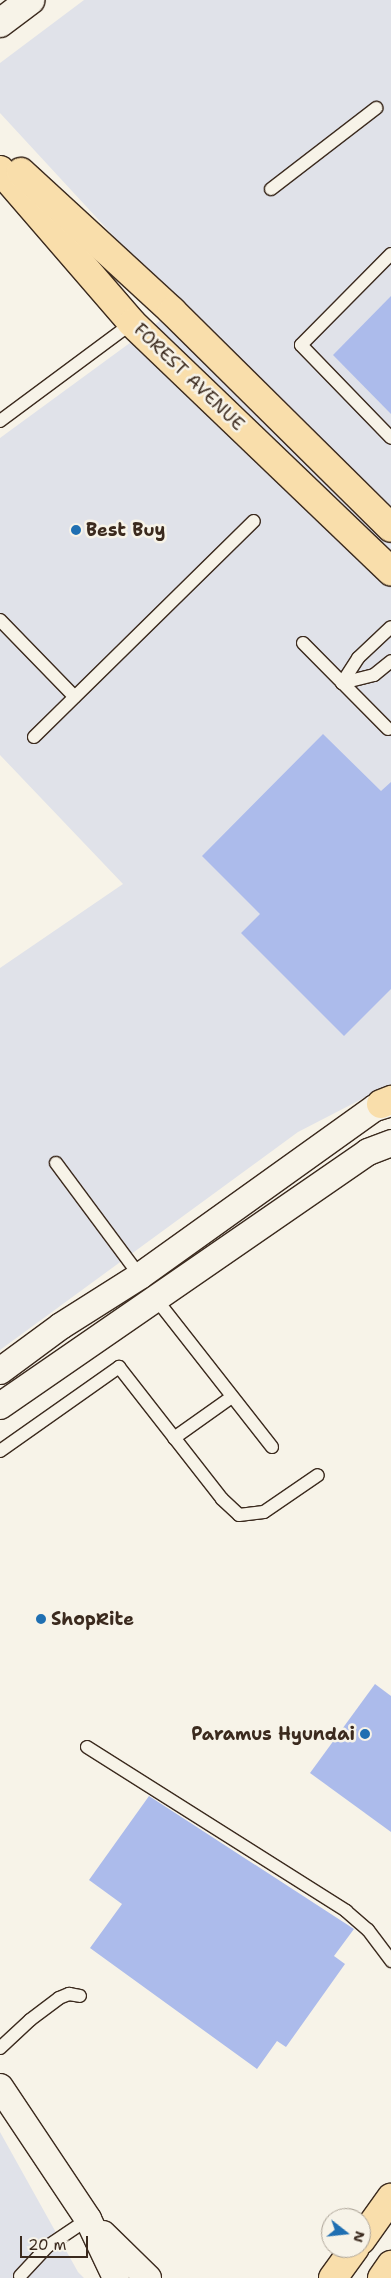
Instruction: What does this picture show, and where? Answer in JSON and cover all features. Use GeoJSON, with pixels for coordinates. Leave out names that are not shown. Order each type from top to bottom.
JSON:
{"type":"FeatureCollection","features":[{"type":"Feature","properties":{"kind":"main road","name":"FOREST AVENUE"},"geometry":{"type":"LineString","coordinates":[[0,152],[172,311],[391,528]]}},
{"type":"Feature","properties":{"kind":"main road","name":"FOREST AVENUE"},"geometry":{"type":"LineString","coordinates":[[0,170],[132,323],[390,567]]}},
{"type":"Feature","properties":{"kind":"main road"},"geometry":{"type":"LineString","coordinates":[[371,2226],[391,2198]]}},
{"type":"Feature","properties":{"kind":"main road"},"geometry":{"type":"LineString","coordinates":[[334,2278],[348,2258]]}},
{"type":"Feature","properties":{"kind":"main road"},"geometry":{"type":"LineString","coordinates":[[382,2278],[391,2265]]}},
{"type":"Feature","properties":{"kind":"street"},"geometry":{"type":"LineString","coordinates":[[0,23],[30,0]]}},
{"type":"Feature","properties":{"kind":"street"},"geometry":{"type":"LineString","coordinates":[[0,1371],[61,1326],[140,1276],[388,1102]]}},
{"type":"Feature","properties":{"kind":"street"},"geometry":{"type":"LineString","coordinates":[[0,1406],[368,1152],[391,1143]]}},
{"type":"Feature","properties":{"kind":"street"},"geometry":{"type":"LineString","coordinates":[[0,2087],[88,2219],[116,2278]]}},
{"type":"Feature","properties":{"kind":"street"},"geometry":{"type":"LineString","coordinates":[[88,2219],[148,2278]]}},
{"type":"Feature","properties":{"kind":"lane"},"geometry":{"type":"LineString","coordinates":[[271,189],[376,108]]}},
{"type":"Feature","properties":{"kind":"lane"},"geometry":{"type":"LineString","coordinates":[[391,254],[301,345],[391,438]]}},
{"type":"Feature","properties":{"kind":"lane"},"geometry":{"type":"LineString","coordinates":[[0,421],[132,323]]}},
{"type":"Feature","properties":{"kind":"lane"},"geometry":{"type":"LineString","coordinates":[[34,737],[254,521]]}},
{"type":"Feature","properties":{"kind":"lane"},"geometry":{"type":"LineString","coordinates":[[0,620],[75,697]]}},
{"type":"Feature","properties":{"kind":"lane"},"geometry":{"type":"LineString","coordinates":[[342,683],[358,658],[391,627]]}},
{"type":"Feature","properties":{"kind":"lane"},"geometry":{"type":"LineString","coordinates":[[303,643],[388,729]]}},
{"type":"Feature","properties":{"kind":"lane"},"geometry":{"type":"LineString","coordinates":[[342,683],[374,675],[391,661]]}},
{"type":"Feature","properties":{"kind":"lane"},"geometry":{"type":"LineString","coordinates":[[56,1163],[140,1276]]}},
{"type":"Feature","properties":{"kind":"lane"},"geometry":{"type":"LineString","coordinates":[[156,1299],[272,1447]]}},
{"type":"Feature","properties":{"kind":"lane"},"geometry":{"type":"LineString","coordinates":[[0,1451],[119,1367],[222,1499],[239,1515],[264,1512],[318,1475]]}},
{"type":"Feature","properties":{"kind":"lane"},"geometry":{"type":"LineString","coordinates":[[174,1438],[232,1397]]}},
{"type":"Feature","properties":{"kind":"lane"},"geometry":{"type":"LineString","coordinates":[[87,1747],[346,1911],[368,1930],[391,1961]]}},
{"type":"Feature","properties":{"kind":"lane"},"geometry":{"type":"LineString","coordinates":[[0,2048],[30,2020],[59,1998],[69,1994],[80,1996]]}},
{"type":"Feature","properties":{"kind":"lane"},"geometry":{"type":"LineString","coordinates":[[20,2276],[48,2246],[88,2219]]}},
{"type":"Feature","properties":{"kind":"shaded area"},"geometry":{"type":"Polygon","coordinates":[[[84,0],[391,0],[391,1084],[298,1132],[0,1350],[0,968],[123,884],[0,755],[0,438],[179,307],[0,113],[0,63],[84,0]]]}},
{"type":"Feature","properties":{"kind":"shaded area"},"geometry":{"type":"Polygon","coordinates":[[[0,2132],[78,2272],[84,2278],[0,2278],[0,2132]]]}},
{"type":"Feature","properties":{"kind":"building"},"geometry":{"type":"Polygon","coordinates":[[[391,296],[391,414],[333,355],[391,296]]]}},
{"type":"Feature","properties":{"kind":"building"},"geometry":{"type":"Polygon","coordinates":[[[323,734],[381,791],[391,782],[391,989],[344,1036],[241,933],[260,914],[202,856],[323,734]]]}},
{"type":"Feature","properties":{"kind":"building","name":"Paramus Hyundai"},"geometry":{"type":"Polygon","coordinates":[[[375,1684],[391,1696],[391,1832],[310,1773],[375,1684]]]}},
{"type":"Feature","properties":{"kind":"building"},"geometry":{"type":"Polygon","coordinates":[[[149,1796],[354,1929],[334,1956],[345,1964],[286,2047],[277,2041],[257,2069],[90,1948],[122,1904],[89,1880],[149,1796]]]}},
{"type":"Feature","properties":{"kind":"place","name":"Best Buy"},"geometry":{"type":"Point","coordinates":[76,530]}},
{"type":"Feature","properties":{"kind":"place","name":"ShopRite"},"geometry":{"type":"Point","coordinates":[41,1619]}},
{"type":"Feature","properties":{"kind":"place","name":"Paramus Hyundai"},"geometry":{"type":"Point","coordinates":[365,1734]}}]}
